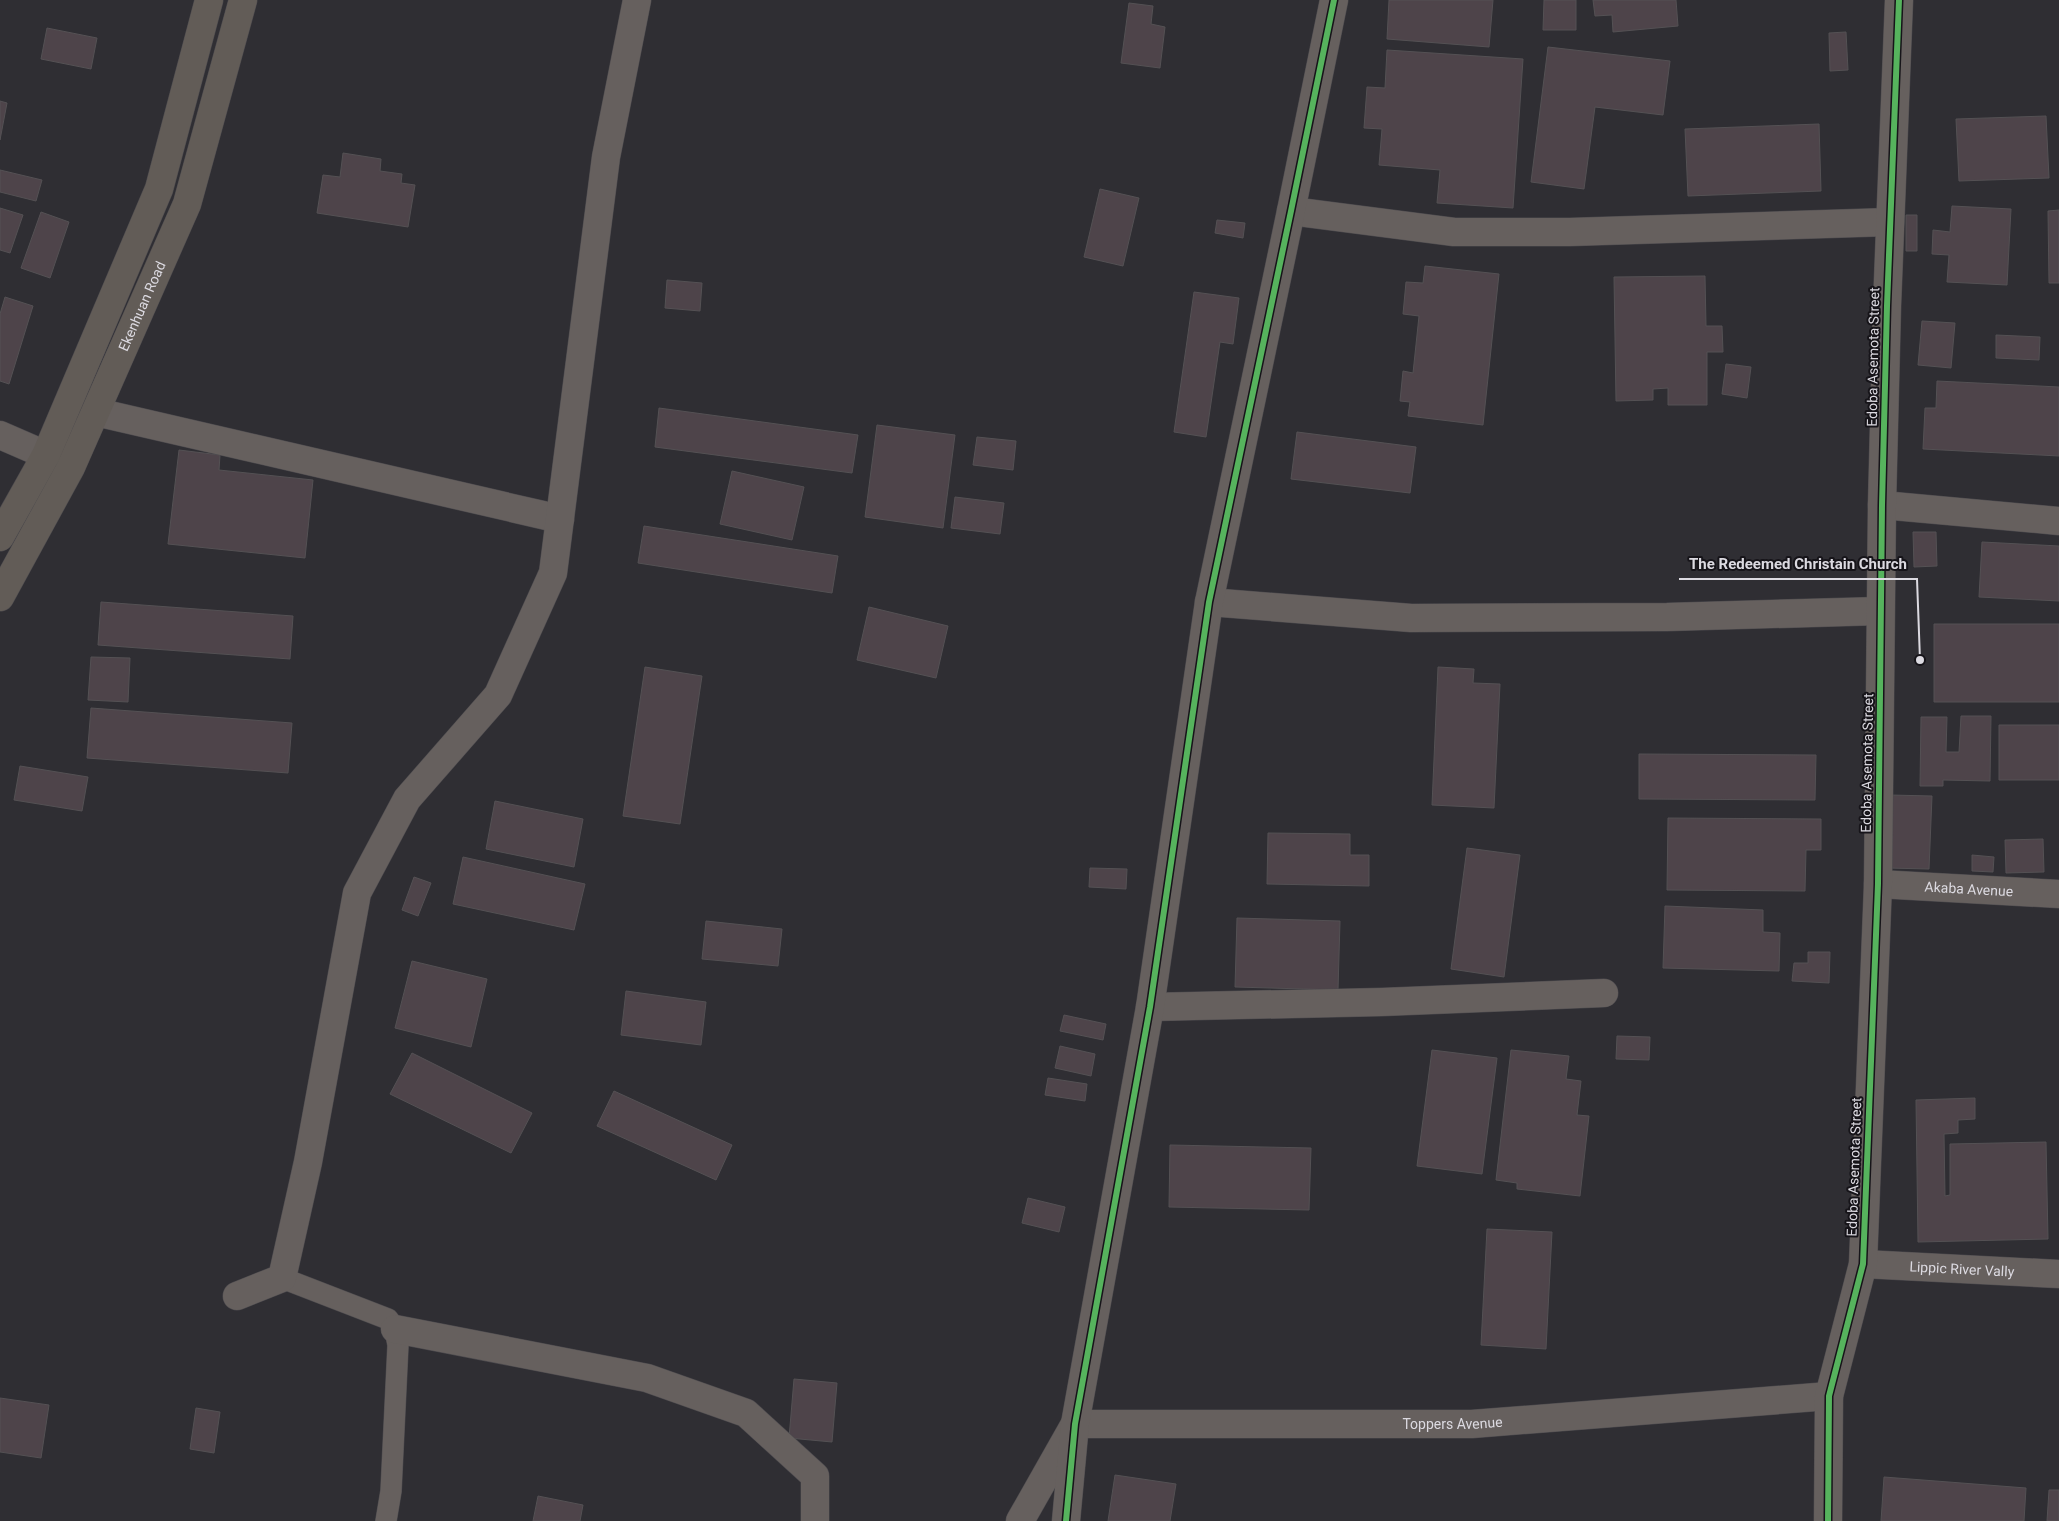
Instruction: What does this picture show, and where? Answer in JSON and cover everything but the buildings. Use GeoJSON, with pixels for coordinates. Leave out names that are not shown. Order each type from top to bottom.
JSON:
{"type":"FeatureCollection","features":[{"type":"Feature","properties":{"kind":"main road","name":"Ekenhuan Road"},"geometry":{"type":"LineString","coordinates":[[0,537],[46,455],[159,190],[209,0]]}},
{"type":"Feature","properties":{"kind":"main road","name":"Ekenhuan Road"},"geometry":{"type":"LineString","coordinates":[[0,597],[71,467],[187,204],[243,0]]}},
{"type":"Feature","properties":{"kind":"street"},"geometry":{"type":"LineString","coordinates":[[237,1296],[282,1278],[308,1162],[357,893],[407,799],[498,695],[553,573],[606,157],[637,0]]}},
{"type":"Feature","properties":{"kind":"street"},"geometry":{"type":"LineString","coordinates":[[1066,1521],[1075,1424],[1150,1007],[1209,602],[1334,0]]}},
{"type":"Feature","properties":{"kind":"street","name":"Edoba Asemota Street"},"geometry":{"type":"LineString","coordinates":[[1828,1521],[1829,1396],[1863,1264],[1878,884],[1882,505],[1890,222],[1899,0]]}},
{"type":"Feature","properties":{"kind":"street"},"geometry":{"type":"LineString","coordinates":[[1291,211],[1454,232],[1570,232],[1890,222]]}},
{"type":"Feature","properties":{"kind":"street"},"geometry":{"type":"LineString","coordinates":[[96,412],[560,519]]}},
{"type":"Feature","properties":{"kind":"street"},"geometry":{"type":"LineString","coordinates":[[0,435],[46,455]]}},
{"type":"Feature","properties":{"kind":"street"},"geometry":{"type":"LineString","coordinates":[[1882,505],[2059,521]]}},
{"type":"Feature","properties":{"kind":"street"},"geometry":{"type":"LineString","coordinates":[[1209,602],[1411,618],[1667,617],[1880,611]]}},
{"type":"Feature","properties":{"kind":"street","name":"Akaba Avenue"},"geometry":{"type":"LineString","coordinates":[[1878,884],[2059,894]]}},
{"type":"Feature","properties":{"kind":"street"},"geometry":{"type":"LineString","coordinates":[[1150,1007],[1382,1002],[1604,994]]}},
{"type":"Feature","properties":{"kind":"street","name":"Lippic River Vally"},"geometry":{"type":"LineString","coordinates":[[1863,1264],[2059,1274]]}},
{"type":"Feature","properties":{"kind":"street"},"geometry":{"type":"LineString","coordinates":[[395,1329],[647,1378],[746,1413],[815,1476],[815,1521]]}},
{"type":"Feature","properties":{"kind":"street","name":"Toppers Avenue"},"geometry":{"type":"LineString","coordinates":[[1075,1424],[1472,1424],[1829,1396]]}},
{"type":"Feature","properties":{"kind":"street"},"geometry":{"type":"LineString","coordinates":[[1020,1521],[1075,1424]]}},
{"type":"Feature","properties":{"kind":"lane"},"geometry":{"type":"LineString","coordinates":[[282,1278],[388,1319],[395,1329],[398,1346],[391,1491],[386,1521]]}},
{"type":"Feature","properties":{"kind":"cycle path"},"geometry":{"type":"LineString","coordinates":[[1066,1521],[1075,1424],[1150,1007],[1209,602],[1334,0]]}},
{"type":"Feature","properties":{"kind":"cycle path"},"geometry":{"type":"LineString","coordinates":[[1828,1521],[1829,1396],[1863,1264],[1878,884],[1882,505],[1887,306],[1899,0]]}},
{"type":"Feature","properties":{"kind":"place","name":"The Redeemed Christain Church"},"geometry":{"type":"Point","coordinates":[1920,660]}}]}
